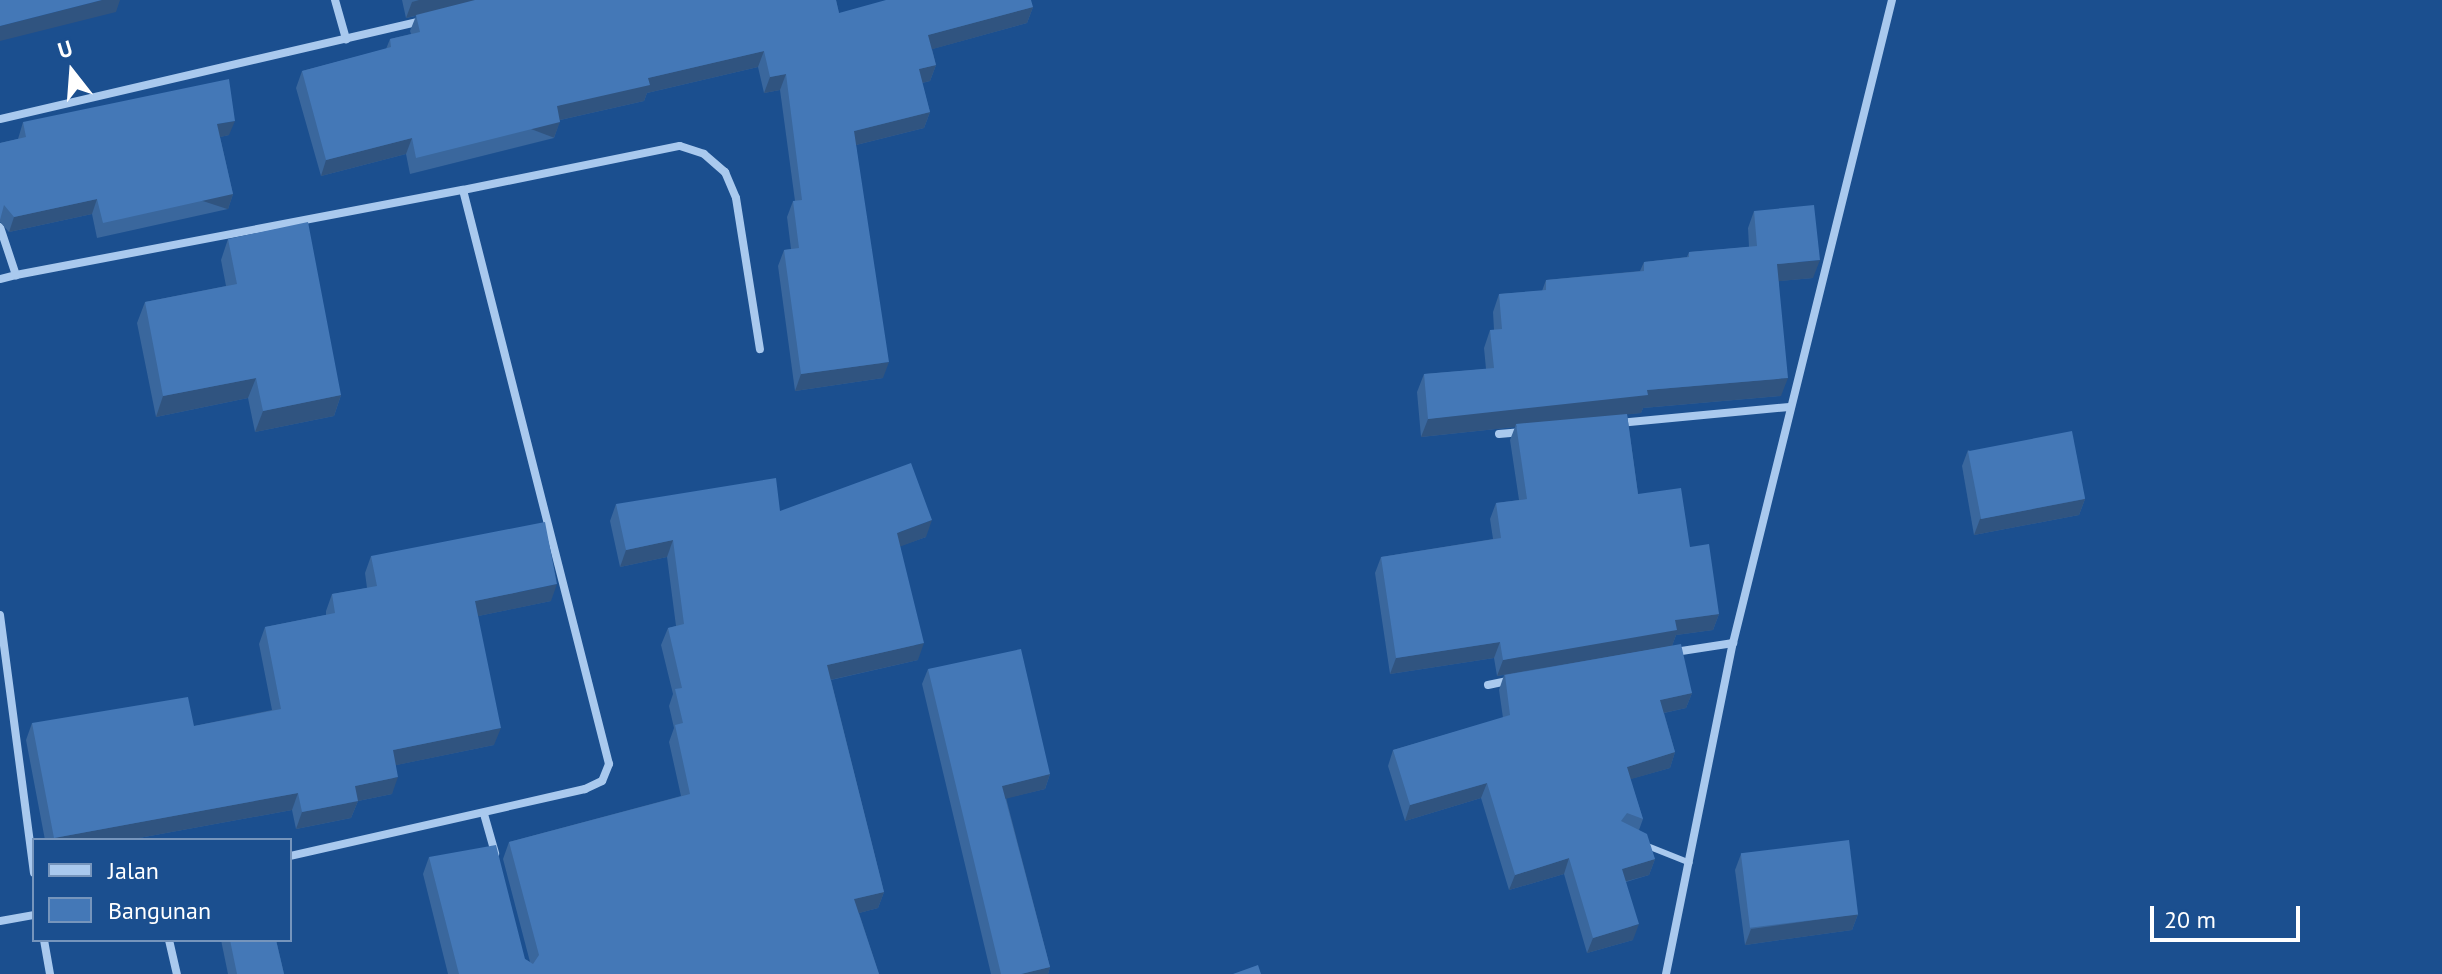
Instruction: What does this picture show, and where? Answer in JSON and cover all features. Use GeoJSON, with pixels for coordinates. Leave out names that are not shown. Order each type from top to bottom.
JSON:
{"type":"FeatureCollection","features":[{"type":"Feature","properties":{"kind":"street"},"geometry":{"type":"LineString","coordinates":[[335,0],[346,39]]}},
{"type":"Feature","properties":{"kind":"street"},"geometry":{"type":"LineString","coordinates":[[1666,974],[1733,643],[1892,0]]}},
{"type":"Feature","properties":{"kind":"street"},"geometry":{"type":"LineString","coordinates":[[0,119],[437,18]]}},
{"type":"Feature","properties":{"kind":"street"},"geometry":{"type":"LineString","coordinates":[[0,279],[680,146],[704,154],[725,172],[736,198],[760,349]]}},
{"type":"Feature","properties":{"kind":"street"},"geometry":{"type":"LineString","coordinates":[[292,856],[585,789],[602,781],[609,764],[463,190]]}},
{"type":"Feature","properties":{"kind":"street"},"geometry":{"type":"LineString","coordinates":[[0,227],[16,275]]}},
{"type":"Feature","properties":{"kind":"street"},"geometry":{"type":"LineString","coordinates":[[1606,424],[1789,407]]}},
{"type":"Feature","properties":{"kind":"street"},"geometry":{"type":"LineString","coordinates":[[1499,434],[1529,432]]}},
{"type":"Feature","properties":{"kind":"street"},"geometry":{"type":"LineString","coordinates":[[0,615],[32,858]]}},
{"type":"Feature","properties":{"kind":"street"},"geometry":{"type":"LineString","coordinates":[[1664,653],[1733,643]]}},
{"type":"Feature","properties":{"kind":"street"},"geometry":{"type":"LineString","coordinates":[[1488,685],[1518,679]]}},
{"type":"Feature","properties":{"kind":"street"},"geometry":{"type":"LineString","coordinates":[[484,814],[500,872]]}},
{"type":"Feature","properties":{"kind":"street"},"geometry":{"type":"LineString","coordinates":[[0,921],[32,915]]}},
{"type":"Feature","properties":{"kind":"street"},"geometry":{"type":"LineString","coordinates":[[44,942],[50,974]]}},
{"type":"Feature","properties":{"kind":"street"},"geometry":{"type":"LineString","coordinates":[[169,942],[177,974]]}},
{"type":"Feature","properties":{"kind":"lane"},"geometry":{"type":"LineString","coordinates":[[1635,841],[1690,863]]}},
{"type":"Feature","properties":{"kind":"building"},"geometry":{"type":"Polygon","coordinates":[[[0,0],[102,0],[0,26],[0,0]]]}},
{"type":"Feature","properties":{"kind":"building"},"geometry":{"type":"Polygon","coordinates":[[[475,0],[836,0],[839,13],[886,0],[1031,0],[1033,7],[928,35],[936,65],[919,69],[930,112],[854,131],[889,362],[801,374],[784,250],[799,248],[793,201],[802,200],[786,74],[770,77],[764,51],[648,78],[650,85],[557,106],[560,122],[416,158],[412,138],[326,160],[302,71],[391,47],[390,39],[420,32],[416,15],[475,0]]]}},
{"type":"Feature","properties":{"kind":"building"},"geometry":{"type":"Polygon","coordinates":[[[229,79],[235,121],[217,124],[233,194],[103,223],[97,199],[14,217],[4,205],[0,220],[0,143],[26,137],[23,122],[229,79]]]}},
{"type":"Feature","properties":{"kind":"building"},"geometry":{"type":"Polygon","coordinates":[[[1814,205],[1820,260],[1777,264],[1788,378],[1647,390],[1648,395],[1428,419],[1424,374],[1494,368],[1490,330],[1502,329],[1499,294],[1546,290],[1546,280],[1644,271],[1644,262],[1689,257],[1689,252],[1757,246],[1754,211],[1814,205]]]}},
{"type":"Feature","properties":{"kind":"building"},"geometry":{"type":"Polygon","coordinates":[[[308,222],[341,395],[263,411],[256,378],[163,396],[145,302],[237,284],[228,239],[308,222]]]}},
{"type":"Feature","properties":{"kind":"building"},"geometry":{"type":"Polygon","coordinates":[[[1627,414],[1638,494],[1681,488],[1690,547],[1709,544],[1719,614],[1675,620],[1677,630],[1503,660],[1500,642],[1396,658],[1381,557],[1501,538],[1496,503],[1527,499],[1516,424],[1627,414]]]}},
{"type":"Feature","properties":{"kind":"building"},"geometry":{"type":"Polygon","coordinates":[[[2072,431],[2085,499],[1981,519],[1968,451],[2072,431]]]}},
{"type":"Feature","properties":{"kind":"building"},"geometry":{"type":"Polygon","coordinates":[[[911,463],[932,520],[897,533],[924,643],[827,665],[884,892],[854,899],[879,974],[459,974],[429,857],[496,845],[525,959],[533,964],[539,955],[509,842],[690,794],[675,725],[683,723],[675,689],[682,688],[668,628],[684,624],[673,540],[626,550],[616,504],[776,478],[780,511],[911,463]]]}},
{"type":"Feature","properties":{"kind":"building"},"geometry":{"type":"Polygon","coordinates":[[[545,522],[557,584],[475,601],[501,728],[393,750],[398,777],[355,786],[358,801],[302,812],[298,793],[54,838],[32,723],[188,697],[194,726],[281,709],[265,627],[335,613],[332,594],[377,586],[371,556],[545,522]]]}},
{"type":"Feature","properties":{"kind":"building"},"geometry":{"type":"Polygon","coordinates":[[[1681,644],[1692,693],[1660,700],[1675,752],[1627,767],[1643,819],[1627,813],[1621,821],[1647,834],[1655,859],[1622,869],[1639,924],[1593,938],[1569,858],[1515,875],[1487,783],[1410,805],[1393,750],[1510,715],[1505,675],[1681,644]]]}},
{"type":"Feature","properties":{"kind":"building"},"geometry":{"type":"Polygon","coordinates":[[[1021,649],[1050,774],[1002,786],[1050,967],[1021,974],[1001,974],[928,669],[1021,649]]]}},
{"type":"Feature","properties":{"kind":"building"},"geometry":{"type":"Polygon","coordinates":[[[1849,840],[1858,914],[1750,928],[1741,853],[1849,840]]]}},
{"type":"Feature","properties":{"kind":"building"},"geometry":{"type":"Polygon","coordinates":[[[230,942],[276,942],[284,974],[237,974],[230,942]]]}},
{"type":"Feature","properties":{"kind":"building"},"geometry":{"type":"Polygon","coordinates":[[[1258,965],[1261,974],[1233,974],[1258,965]]]}}]}
